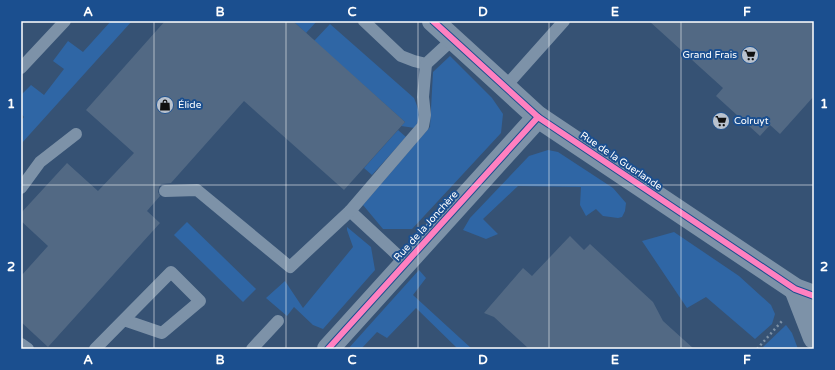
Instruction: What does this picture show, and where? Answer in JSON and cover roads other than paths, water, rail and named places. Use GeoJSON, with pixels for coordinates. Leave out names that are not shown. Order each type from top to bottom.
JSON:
{"type":"FeatureCollection","features":[{"type":"Feature","properties":{"kind":"street","name":"Rue de la Guerlande"},"geometry":{"type":"LineString","coordinates":[[433,21],[538,117],[805,293]]}},
{"type":"Feature","properties":{"kind":"street","name":"Rue de la Jonchère"},"geometry":{"type":"LineString","coordinates":[[328,349],[538,117]]}},
{"type":"Feature","properties":{"kind":"street"},"geometry":{"type":"LineString","coordinates":[[805,293],[814,338]]}},
{"type":"Feature","properties":{"kind":"lane"},"geometry":{"type":"LineString","coordinates":[[21,68],[64,21]]}},
{"type":"Feature","properties":{"kind":"lane"},"geometry":{"type":"LineString","coordinates":[[364,21],[401,56],[414,62],[426,64]]}},
{"type":"Feature","properties":{"kind":"lane"},"geometry":{"type":"LineString","coordinates":[[506,87],[564,21]]}},
{"type":"Feature","properties":{"kind":"lane"},"geometry":{"type":"LineString","coordinates":[[165,191],[197,190],[290,267],[350,211],[423,126],[425,115],[423,97],[426,64],[453,39]]}},
{"type":"Feature","properties":{"kind":"lane"},"geometry":{"type":"LineString","coordinates":[[21,188],[40,162],[76,134]]}},
{"type":"Feature","properties":{"kind":"lane"},"geometry":{"type":"LineString","coordinates":[[350,211],[406,263]]}},
{"type":"Feature","properties":{"kind":"lane"},"geometry":{"type":"LineString","coordinates":[[95,349],[171,272],[200,301],[162,333],[124,320]]}},
{"type":"Feature","properties":{"kind":"lane"},"geometry":{"type":"LineString","coordinates":[[252,349],[278,321]]}},
{"type":"Feature","properties":{"kind":"lane"},"geometry":{"type":"LineString","coordinates":[[21,344],[28,349]]}},
{"type":"Feature","properties":{"kind":"place","name":"Grand Frais"},"geometry":{"type":"Point","coordinates":[750,55]}},
{"type":"Feature","properties":{"kind":"place","name":"Élide"},"geometry":{"type":"Point","coordinates":[165,105]}},
{"type":"Feature","properties":{"kind":"place","name":"Colruyt"},"geometry":{"type":"Point","coordinates":[721,121]}}]}
